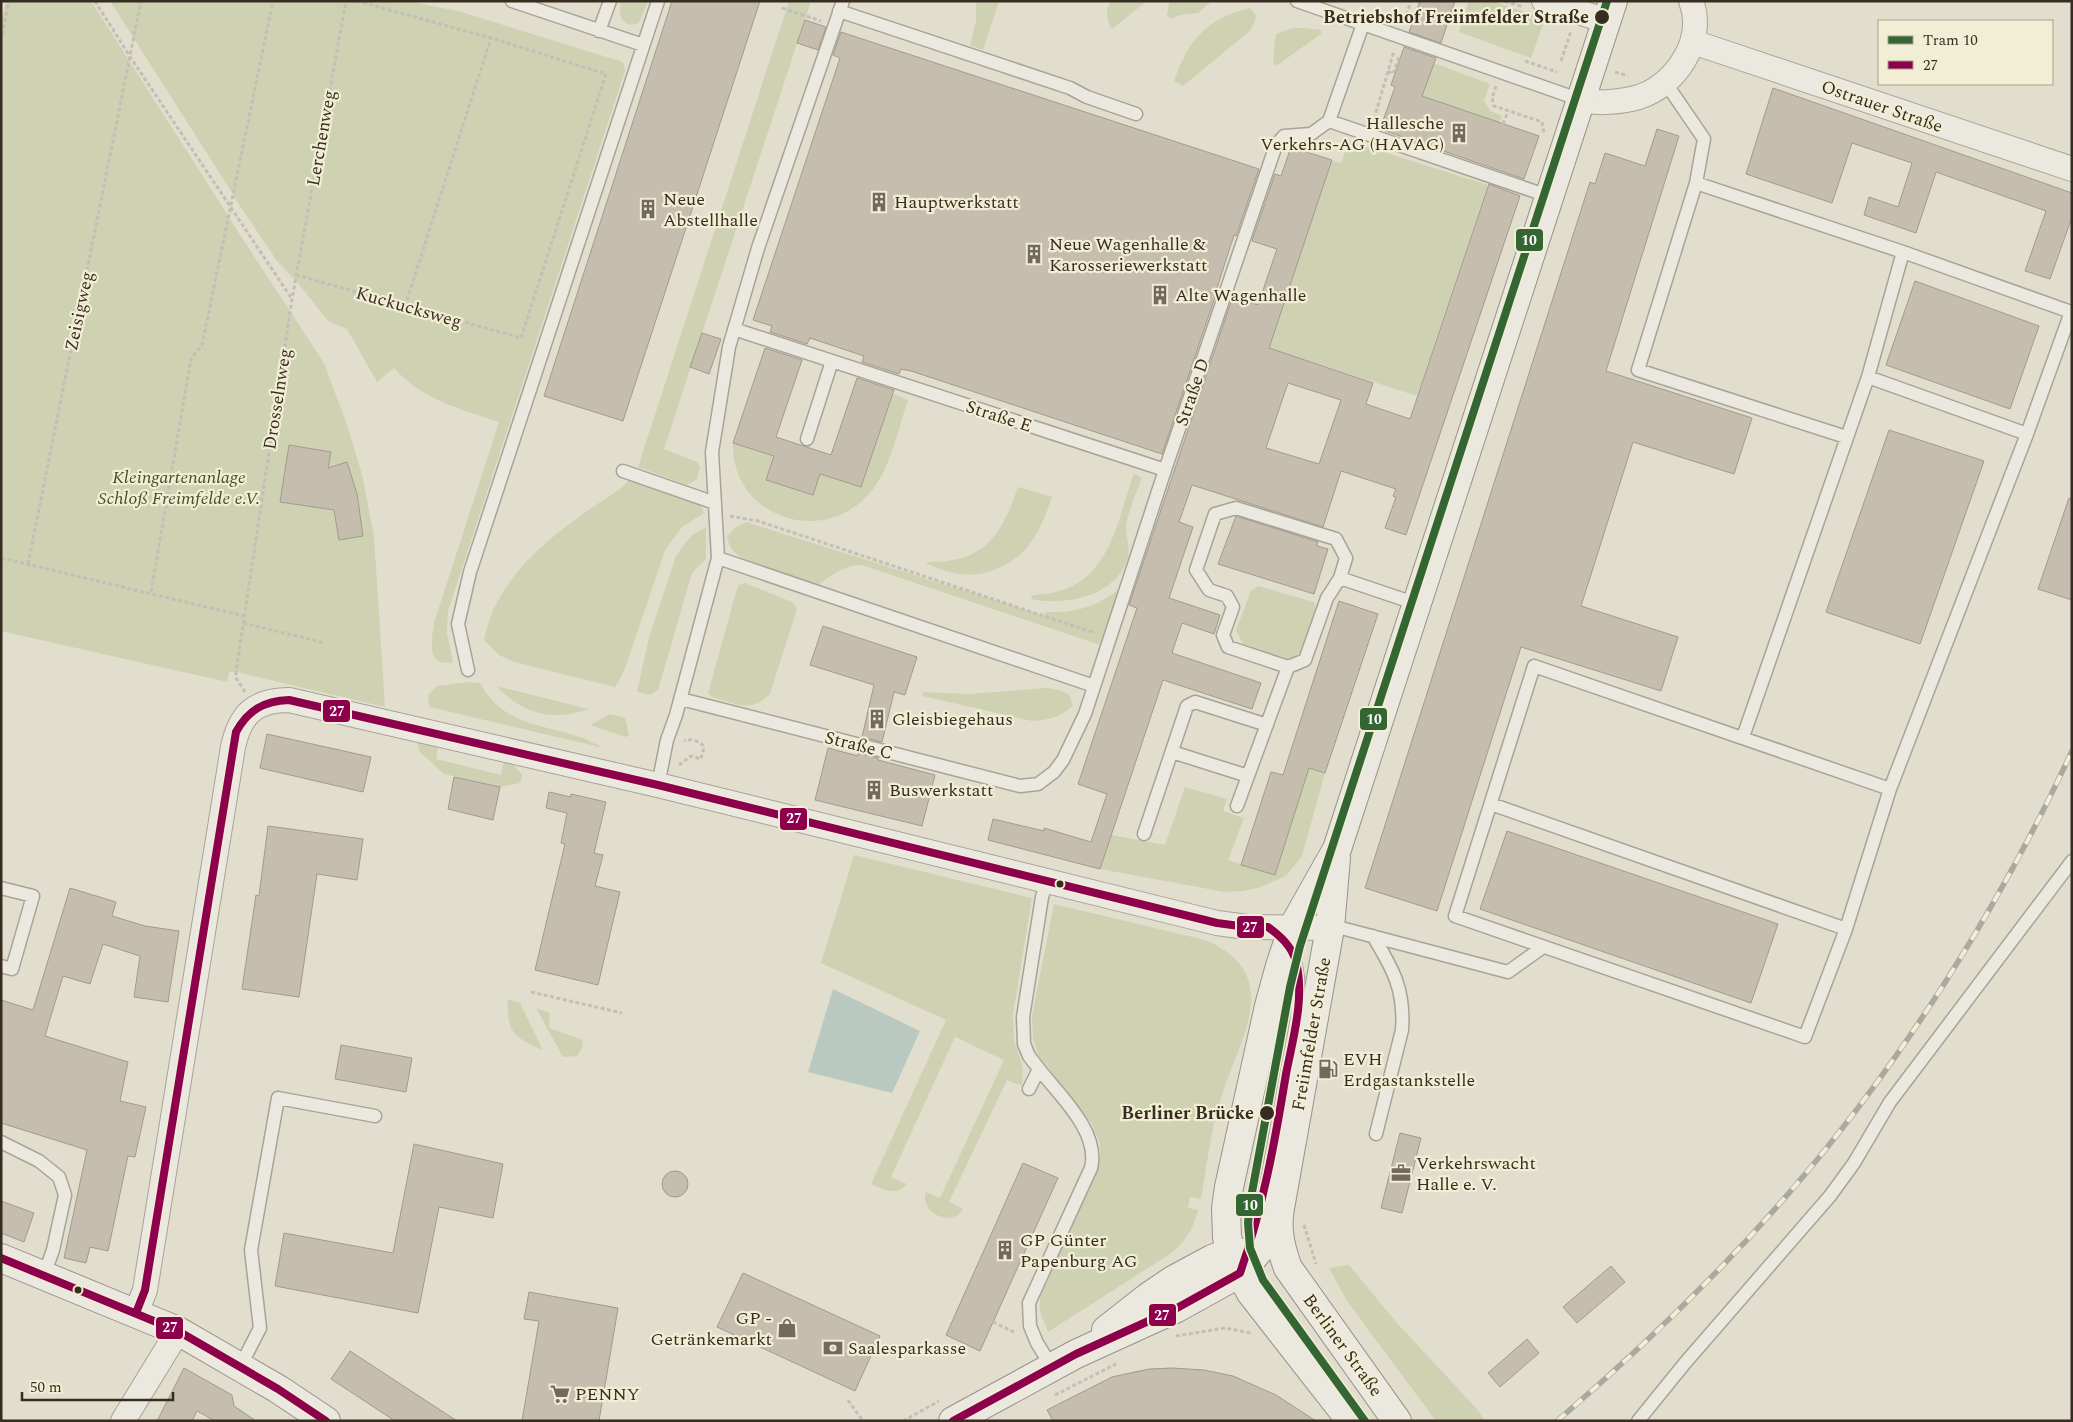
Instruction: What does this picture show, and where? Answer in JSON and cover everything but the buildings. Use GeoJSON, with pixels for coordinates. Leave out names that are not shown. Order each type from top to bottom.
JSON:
{"type":"FeatureCollection","features":[{"type":"Feature","properties":{"kind":"street"},"geometry":{"type":"LineString","coordinates":[[1544,1],[1578,12],[1610,11]]}},
{"type":"Feature","properties":{"kind":"street"},"geometry":{"type":"LineString","coordinates":[[1581,100],[1608,102],[1639,97],[1665,82],[1683,63],[1693,42],[1695,22],[1691,1]]}},
{"type":"Feature","properties":{"kind":"street","name":"Freiimfelder Straße"},"geometry":{"type":"LineString","coordinates":[[1291,1220],[1330,928],[1337,849],[1548,196],[1610,11]]}},
{"type":"Feature","properties":{"kind":"street","name":"Ostrauer Straße"},"geometry":{"type":"LineString","coordinates":[[1693,42],[2072,169]]}},
{"type":"Feature","properties":{"kind":"street"},"geometry":{"type":"LineString","coordinates":[[136,1313],[145,1290],[232,748],[241,722],[248,713],[266,702],[289,700],[658,785],[1217,923],[1283,933],[1330,928]]}},
{"type":"Feature","properties":{"kind":"street","name":"Freiimfelder Straße"},"geometry":{"type":"LineString","coordinates":[[1244,1258],[1226,1222],[1227,1198],[1283,933],[1337,849]]}},
{"type":"Feature","properties":{"kind":"street"},"geometry":{"type":"LineString","coordinates":[[948,1409],[1052,1367],[1076,1354],[1154,1293],[1212,1259],[1244,1258],[1291,1220]]}},
{"type":"Feature","properties":{"kind":"street","name":"Berliner Straße"},"geometry":{"type":"LineString","coordinates":[[1291,1220],[1281,1247],[1288,1268],[1397,1421]]}},
{"type":"Feature","properties":{"kind":"street"},"geometry":{"type":"LineString","coordinates":[[1,1258],[178,1331],[326,1421]]}},
{"type":"Feature","properties":{"kind":"street"},"geometry":{"type":"LineString","coordinates":[[1244,1258],[1251,1293],[1351,1421]]}},
{"type":"Feature","properties":{"kind":"street","name":"Berliner Straße"},"geometry":{"type":"LineString","coordinates":[[1244,1258],[1275,1261],[1288,1268]]}},
{"type":"Feature","properties":{"kind":"street"},"geometry":{"type":"LineString","coordinates":[[123,1421],[178,1331]]}},
{"type":"Feature","properties":{"kind":"lane"},"geometry":{"type":"LineString","coordinates":[[512,1],[643,45]]}},
{"type":"Feature","properties":{"kind":"lane"},"geometry":{"type":"LineString","coordinates":[[599,31],[610,1]]}},
{"type":"Feature","properties":{"kind":"lane"},"geometry":{"type":"LineString","coordinates":[[468,670],[458,624],[470,572],[658,1]]}},
{"type":"Feature","properties":{"kind":"lane"},"geometry":{"type":"LineString","coordinates":[[1297,1],[1581,100]]}},
{"type":"Feature","properties":{"kind":"lane"},"geometry":{"type":"LineString","coordinates":[[658,785],[667,740],[681,699],[718,558],[712,452],[729,347],[758,248],[841,6],[1136,114]]}},
{"type":"Feature","properties":{"kind":"lane"},"geometry":{"type":"LineString","coordinates":[[1363,24],[1328,121],[1548,196]]}},
{"type":"Feature","properties":{"kind":"lane"},"geometry":{"type":"LineString","coordinates":[[1665,82],[1704,139],[1696,183],[1638,370],[1846,437]]}},
{"type":"Feature","properties":{"kind":"lane","name":"Straße D"},"geometry":{"type":"LineString","coordinates":[[1038,784],[1054,772],[1063,760],[1085,714],[1165,470],[1276,145],[1284,136],[1311,134],[1328,121]]}},
{"type":"Feature","properties":{"kind":"lane"},"geometry":{"type":"LineString","coordinates":[[1696,183],[2072,311],[2027,434],[1890,789],[1846,929],[1805,1037],[1455,916],[1534,666],[1890,789]]}},
{"type":"Feature","properties":{"kind":"lane"},"geometry":{"type":"LineString","coordinates":[[1743,738],[1868,376],[1903,252]]}},
{"type":"Feature","properties":{"kind":"lane","name":"Straße E"},"geometry":{"type":"LineString","coordinates":[[734,328],[1165,470]]}},
{"type":"Feature","properties":{"kind":"lane"},"geometry":{"type":"LineString","coordinates":[[807,438],[832,361]]}},
{"type":"Feature","properties":{"kind":"lane"},"geometry":{"type":"LineString","coordinates":[[1868,376],[2027,434]]}},
{"type":"Feature","properties":{"kind":"lane"},"geometry":{"type":"LineString","coordinates":[[623,472],[715,509]]}},
{"type":"Feature","properties":{"kind":"lane"},"geometry":{"type":"LineString","coordinates":[[1236,508],[1336,539],[1346,558],[1340,578],[1327,598],[1305,660],[1288,667],[1228,647],[1223,635],[1233,607],[1227,596],[1208,590],[1196,570],[1214,514],[1236,508]]}},
{"type":"Feature","properties":{"kind":"lane"},"geometry":{"type":"LineString","coordinates":[[718,558],[1094,686]]}},
{"type":"Feature","properties":{"kind":"lane"},"geometry":{"type":"LineString","coordinates":[[1340,578],[1416,604]]}},
{"type":"Feature","properties":{"kind":"lane"},"geometry":{"type":"LineString","coordinates":[[1237,806],[1288,667]]}},
{"type":"Feature","properties":{"kind":"lane","name":"Straße C"},"geometry":{"type":"LineString","coordinates":[[681,699],[1020,786],[1038,784]]}},
{"type":"Feature","properties":{"kind":"lane"},"geometry":{"type":"LineString","coordinates":[[1144,834],[1187,706],[1195,702],[1267,725]]}},
{"type":"Feature","properties":{"kind":"lane"},"geometry":{"type":"LineString","coordinates":[[1172,752],[1248,776]]}},
{"type":"Feature","properties":{"kind":"lane"},"geometry":{"type":"LineString","coordinates":[[1491,804],[1846,929]]}},
{"type":"Feature","properties":{"kind":"lane"},"geometry":{"type":"LineString","coordinates":[[1638,1421],[1685,1363],[1830,1196],[1854,1163],[1890,1102],[2072,861]]}},
{"type":"Feature","properties":{"kind":"lane"},"geometry":{"type":"LineString","coordinates":[[1047,881],[1040,906],[1023,1017],[1024,1044],[1029,1056],[1039,1070],[1084,1126],[1093,1152],[1090,1168],[1029,1303],[1030,1326],[1037,1343],[1052,1367]]}},
{"type":"Feature","properties":{"kind":"lane"},"geometry":{"type":"LineString","coordinates":[[1,888],[33,896],[12,969],[1,966]]}},
{"type":"Feature","properties":{"kind":"lane"},"geometry":{"type":"LineString","coordinates":[[1330,928],[1345,928],[1508,972],[1543,947]]}},
{"type":"Feature","properties":{"kind":"lane"},"geometry":{"type":"LineString","coordinates":[[1373,936],[1392,967],[1400,991],[1403,1018],[1402,1030],[1376,1134]]}},
{"type":"Feature","properties":{"kind":"lane"},"geometry":{"type":"LineString","coordinates":[[1029,1089],[1039,1070]]}},
{"type":"Feature","properties":{"kind":"lane"},"geometry":{"type":"LineString","coordinates":[[240,1367],[260,1328],[251,1250],[278,1098],[375,1116]]}},
{"type":"Feature","properties":{"kind":"lane"},"geometry":{"type":"LineString","coordinates":[[1,1142],[39,1161],[59,1177],[65,1195],[53,1250],[44,1275]]}},
{"type":"Feature","properties":{"kind":"path"},"geometry":{"type":"LineString","coordinates":[[1,41],[9,1]]}},
{"type":"Feature","properties":{"kind":"path"},"geometry":{"type":"LineString","coordinates":[[95,1],[130,58],[292,300]]}},
{"type":"Feature","properties":{"kind":"path","name":"Zeisigweg"},"geometry":{"type":"LineString","coordinates":[[28,564],[142,1]]}},
{"type":"Feature","properties":{"kind":"path"},"geometry":{"type":"LineString","coordinates":[[151,592],[191,359],[202,345],[273,1]]}},
{"type":"Feature","properties":{"kind":"path","name":"Lerchenweg"},"geometry":{"type":"LineString","coordinates":[[296,275],[346,1]]}},
{"type":"Feature","properties":{"kind":"path"},"geometry":{"type":"LineString","coordinates":[[357,1],[491,38],[405,306]]}},
{"type":"Feature","properties":{"kind":"path"},"geometry":{"type":"LineString","coordinates":[[1373,121],[1388,72],[1403,37],[1411,1]]}},
{"type":"Feature","properties":{"kind":"path"},"geometry":{"type":"LineString","coordinates":[[782,8],[834,25]]}},
{"type":"Feature","properties":{"kind":"path"},"geometry":{"type":"LineString","coordinates":[[1561,61],[1578,12]]}},
{"type":"Feature","properties":{"kind":"path","name":"Kuckucksweg"},"geometry":{"type":"LineString","coordinates":[[296,275],[522,338],[606,74],[491,38]]}},
{"type":"Feature","properties":{"kind":"path"},"geometry":{"type":"LineString","coordinates":[[1388,72],[1394,74],[1400,58]]}},
{"type":"Feature","properties":{"kind":"path"},"geometry":{"type":"LineString","coordinates":[[1615,72],[1636,79]]}},
{"type":"Feature","properties":{"kind":"path"},"geometry":{"type":"LineString","coordinates":[[1497,83],[1492,98],[1494,106],[1542,122],[1544,131],[1541,141]]}},
{"type":"Feature","properties":{"kind":"path"},"geometry":{"type":"LineString","coordinates":[[1503,124],[1508,111]]}},
{"type":"Feature","properties":{"kind":"path","name":"Drosselnweg"},"geometry":{"type":"LineString","coordinates":[[236,672],[296,275]]}},
{"type":"Feature","properties":{"kind":"path"},"geometry":{"type":"LineString","coordinates":[[715,509],[758,520],[1110,638]]}},
{"type":"Feature","properties":{"kind":"path"},"geometry":{"type":"LineString","coordinates":[[1,558],[151,592],[244,616]]}},
{"type":"Feature","properties":{"kind":"path"},"geometry":{"type":"LineString","coordinates":[[243,623],[326,643]]}},
{"type":"Feature","properties":{"kind":"path"},"geometry":{"type":"LineString","coordinates":[[679,765],[691,756],[701,759],[704,747],[700,742],[685,740],[682,743]]}},
{"type":"Feature","properties":{"kind":"path"},"geometry":{"type":"LineString","coordinates":[[530,992],[622,1013]]}},
{"type":"Feature","properties":{"kind":"path"},"geometry":{"type":"LineString","coordinates":[[1291,1220],[1317,1267]]}},
{"type":"Feature","properties":{"kind":"path"},"geometry":{"type":"LineString","coordinates":[[1172,1337],[1225,1328],[1254,1334]]}},
{"type":"Feature","properties":{"kind":"path"},"geometry":{"type":"LineString","coordinates":[[1053,1396],[1117,1364]]}},
{"type":"Feature","properties":{"kind":"path"},"geometry":{"type":"LineString","coordinates":[[848,1400],[863,1421]]}},
{"type":"Feature","properties":{"kind":"path"},"geometry":{"type":"LineString","coordinates":[[903,1421],[948,1409]]}},
{"type":"Feature","properties":{"kind":"green space","name":"Kleingartenanlage Schloß Freimfelde e.V."},"geometry":{"type":"Polygon","coordinates":[[[6,1],[91,1],[229,217],[234,196],[110,1],[407,1],[458,11],[623,62],[625,71],[448,611],[447,633],[453,662],[444,663],[434,657],[432,644],[434,623],[499,422],[429,396],[405,379],[394,368],[377,382],[347,329],[328,321],[298,283],[277,261],[234,197],[229,218],[324,363],[346,422],[362,474],[374,536],[385,707],[236,672],[229,672],[227,682],[1,631],[1,23],[6,1]]]}},
{"type":"Feature","properties":{"kind":"green space"},"geometry":{"type":"Polygon","coordinates":[[[621,1],[648,1],[639,23],[633,25],[622,20],[620,11],[621,1]]]}},
{"type":"Feature","properties":{"kind":"green space"},"geometry":{"type":"Polygon","coordinates":[[[789,1],[811,1],[664,449],[697,462],[700,467],[697,479],[687,485],[638,467],[789,1]]]}},
{"type":"Feature","properties":{"kind":"green space"},"geometry":{"type":"Polygon","coordinates":[[[976,1],[999,1],[983,50],[970,45],[976,21],[976,1]]]}},
{"type":"Feature","properties":{"kind":"green space"},"geometry":{"type":"Polygon","coordinates":[[[1111,1],[1147,1],[1112,29],[1107,15],[1111,1]]]}},
{"type":"Feature","properties":{"kind":"green space"},"geometry":{"type":"Polygon","coordinates":[[[1174,1],[1212,1],[1198,13],[1180,15],[1171,19],[1167,16],[1169,3],[1174,1]]]}},
{"type":"Feature","properties":{"kind":"green space"},"geometry":{"type":"Polygon","coordinates":[[[1469,1],[1492,1],[1545,19],[1531,58],[1459,32],[1469,1]]]}},
{"type":"Feature","properties":{"kind":"green space"},"geometry":{"type":"Polygon","coordinates":[[[1250,8],[1256,15],[1250,31],[1183,86],[1174,81],[1186,53],[1201,33],[1222,18],[1250,8]]]}},
{"type":"Feature","properties":{"kind":"green space"},"geometry":{"type":"Polygon","coordinates":[[[1292,28],[1321,30],[1321,34],[1279,64],[1273,64],[1277,34],[1292,28]]]}},
{"type":"Feature","properties":{"kind":"green space"},"geometry":{"type":"Polygon","coordinates":[[[1434,63],[1490,84],[1484,100],[1490,111],[1502,116],[1499,123],[1422,96],[1434,63]]]}},
{"type":"Feature","properties":{"kind":"green space"},"geometry":{"type":"Polygon","coordinates":[[[1349,141],[1488,185],[1417,396],[1269,348],[1332,161],[1341,163],[1349,141]]]}},
{"type":"Feature","properties":{"kind":"green space"},"geometry":{"type":"Polygon","coordinates":[[[893,394],[908,400],[888,462],[883,474],[869,494],[849,510],[827,519],[804,521],[782,516],[762,505],[747,489],[736,468],[733,443],[774,456],[767,480],[812,495],[820,473],[861,487],[893,394]]]}},
{"type":"Feature","properties":{"kind":"green space"},"geometry":{"type":"Polygon","coordinates":[[[1134,473],[1142,478],[1128,517],[1126,532],[1128,555],[1121,573],[1112,583],[1087,596],[1058,601],[1031,599],[1032,595],[1057,592],[1077,583],[1092,571],[1104,555],[1113,537],[1134,473]]]}},
{"type":"Feature","properties":{"kind":"green space"},"geometry":{"type":"Polygon","coordinates":[[[629,480],[701,505],[704,513],[682,527],[665,550],[627,663],[615,687],[514,662],[499,655],[484,640],[491,615],[503,592],[518,571],[556,535],[577,518],[620,489],[629,480]]]}},
{"type":"Feature","properties":{"kind":"green space"},"geometry":{"type":"Polygon","coordinates":[[[1018,487],[1052,497],[1036,534],[1018,556],[998,568],[976,574],[964,575],[953,573],[927,564],[927,562],[963,558],[976,552],[988,543],[1005,520],[1018,487]]]}},
{"type":"Feature","properties":{"kind":"green space"},"geometry":{"type":"Polygon","coordinates":[[[746,522],[1044,616],[1046,612],[1085,608],[1103,600],[1120,588],[1105,637],[1100,645],[862,565],[850,566],[832,575],[817,586],[746,560],[736,553],[731,548],[727,536],[736,527],[746,522]]]}},
{"type":"Feature","properties":{"kind":"green space"},"geometry":{"type":"Polygon","coordinates":[[[706,527],[706,559],[692,573],[658,690],[651,695],[637,692],[649,637],[676,556],[691,536],[706,527]]]}},
{"type":"Feature","properties":{"kind":"green space"},"geometry":{"type":"Polygon","coordinates":[[[745,583],[792,602],[797,609],[770,694],[756,704],[749,705],[736,704],[712,697],[708,693],[736,592],[739,585],[745,583]]]}},
{"type":"Feature","properties":{"kind":"green space"},"geometry":{"type":"Polygon","coordinates":[[[1258,586],[1314,602],[1316,609],[1299,654],[1288,660],[1243,644],[1236,630],[1251,591],[1258,586]]]}},
{"type":"Feature","properties":{"kind":"green space"},"geometry":{"type":"Polygon","coordinates":[[[468,682],[480,683],[501,708],[513,716],[539,726],[583,738],[604,748],[429,707],[428,695],[437,686],[468,682]]]}},
{"type":"Feature","properties":{"kind":"green space"},"geometry":{"type":"Polygon","coordinates":[[[496,686],[589,709],[563,715],[539,713],[517,703],[496,686]]]}},
{"type":"Feature","properties":{"kind":"green space"},"geometry":{"type":"Polygon","coordinates":[[[1047,688],[1060,690],[1069,695],[1073,706],[1064,713],[1054,717],[1032,721],[922,696],[924,692],[967,694],[1047,688]]]}},
{"type":"Feature","properties":{"kind":"green space"},"geometry":{"type":"Polygon","coordinates":[[[610,714],[625,718],[629,735],[626,737],[590,725],[610,714]]]}},
{"type":"Feature","properties":{"kind":"green space"},"geometry":{"type":"Polygon","coordinates":[[[416,739],[439,744],[436,759],[501,775],[504,760],[510,761],[522,775],[520,783],[500,787],[444,774],[420,752],[416,739]]]}},
{"type":"Feature","properties":{"kind":"green space"},"geometry":{"type":"Polygon","coordinates":[[[1309,768],[1325,773],[1302,856],[1286,876],[1258,888],[1225,892],[1100,869],[1112,835],[1165,845],[1185,787],[1227,799],[1223,811],[1244,818],[1228,860],[1275,875],[1309,768]]]}},
{"type":"Feature","properties":{"kind":"green space"},"geometry":{"type":"Polygon","coordinates":[[[854,855],[1032,898],[1013,1014],[1014,1040],[1023,1068],[1022,1086],[1007,1080],[949,1202],[963,1209],[958,1215],[952,1217],[945,1218],[932,1212],[925,1200],[926,1192],[940,1198],[1004,1060],[955,1037],[891,1177],[907,1184],[899,1190],[890,1191],[871,1184],[946,1020],[821,963],[854,855]]]}},
{"type":"Feature","properties":{"kind":"green space"},"geometry":{"type":"Polygon","coordinates":[[[1054,904],[1205,940],[1230,955],[1245,972],[1251,991],[1250,1012],[1245,1034],[1217,1113],[1201,1199],[1190,1197],[1188,1208],[1198,1210],[1188,1235],[1170,1254],[1048,1332],[1040,1312],[1040,1298],[1097,1171],[1100,1157],[1100,1144],[1091,1123],[1038,1055],[1033,1038],[1032,1016],[1054,904]]]}},
{"type":"Feature","properties":{"kind":"green space"},"geometry":{"type":"Polygon","coordinates":[[[508,999],[520,1003],[543,1050],[525,1042],[514,1033],[509,1020],[508,999]]]}},
{"type":"Feature","properties":{"kind":"green space"},"geometry":{"type":"Polygon","coordinates":[[[536,1008],[550,1013],[549,1028],[583,1040],[582,1048],[577,1056],[563,1057],[536,1008]]]}},
{"type":"Feature","properties":{"kind":"green space"},"geometry":{"type":"Polygon","coordinates":[[[1349,1265],[1397,1323],[1477,1409],[1485,1421],[1436,1421],[1347,1301],[1329,1268],[1349,1265]]]}},
{"type":"Feature","properties":{"kind":"shaded area"},"geometry":{"type":"Polygon","coordinates":[[[833,989],[920,1031],[892,1093],[808,1072],[833,989]]]}},
{"type":"Feature","properties":{"kind":"railway"},"geometry":{"type":"LineString","coordinates":[[1557,1421],[1678,1311],[1734,1253],[1789,1193],[1870,1091],[1909,1037],[1980,925],[2044,809],[2072,751]]}},
{"type":"Feature","properties":{"kind":"tram line","name":"10"},"geometry":{"type":"LineString","coordinates":[[1365,1421],[1263,1280],[1250,1248],[1248,1223],[1250,1203],[1290,987],[1300,946],[1607,1]]}},
{"type":"Feature","properties":{"kind":"transit line","name":"27"},"geometry":{"type":"LineString","coordinates":[[136,1313],[145,1290],[236,732],[251,712],[272,702],[289,700],[658,785],[1217,923],[1247,927],[1268,927],[1285,942],[1292,951],[1296,962],[1299,1004],[1268,1174],[1240,1273],[1177,1308],[1076,1354],[953,1421]]}},
{"type":"Feature","properties":{"kind":"transit line","name":"27"},"geometry":{"type":"LineString","coordinates":[[1,1258],[178,1331],[278,1389],[326,1421]]}},
{"type":"Feature","properties":{"kind":"place","name":"Betriebshof Freiimfelder Straße"},"geometry":{"type":"Point","coordinates":[1602,17]}},
{"type":"Feature","properties":{"kind":"place","name":"Hallesche Verkehrs-AG (HAVAG)"},"geometry":{"type":"Point","coordinates":[1459,133]}},
{"type":"Feature","properties":{"kind":"place","name":"Hauptwerkstatt"},"geometry":{"type":"Point","coordinates":[879,202]}},
{"type":"Feature","properties":{"kind":"place","name":"Neue Abstellhalle"},"geometry":{"type":"Point","coordinates":[648,209]}},
{"type":"Feature","properties":{"kind":"place","name":"Neue Wagenhalle & Karosseriewerkstatt"},"geometry":{"type":"Point","coordinates":[1034,254]}},
{"type":"Feature","properties":{"kind":"place","name":"Alte Wagenhalle"},"geometry":{"type":"Point","coordinates":[1160,295]}},
{"type":"Feature","properties":{"kind":"place","name":"Gleisbiegehaus"},"geometry":{"type":"Point","coordinates":[877,719]}},
{"type":"Feature","properties":{"kind":"place","name":"Buswerkstatt"},"geometry":{"type":"Point","coordinates":[874,790]}},
{"type":"Feature","properties":{"kind":"place","name":"EVH Erdgastankstelle"},"geometry":{"type":"Point","coordinates":[1328,1069]}},
{"type":"Feature","properties":{"kind":"place","name":"Berliner Brücke"},"geometry":{"type":"Point","coordinates":[1267,1113]}},
{"type":"Feature","properties":{"kind":"place","name":"Verkehrswacht Halle e. V."},"geometry":{"type":"Point","coordinates":[1401,1173]}},
{"type":"Feature","properties":{"kind":"place","name":"GP Günter Papenburg AG"},"geometry":{"type":"Point","coordinates":[1005,1250]}},
{"type":"Feature","properties":{"kind":"place","name":"GP - Getränkemarkt"},"geometry":{"type":"Point","coordinates":[787,1328]}},
{"type":"Feature","properties":{"kind":"place","name":"Saalesparkasse"},"geometry":{"type":"Point","coordinates":[833,1348]}},
{"type":"Feature","properties":{"kind":"place","name":"PENNY"},"geometry":{"type":"Point","coordinates":[560,1394]}}]}
